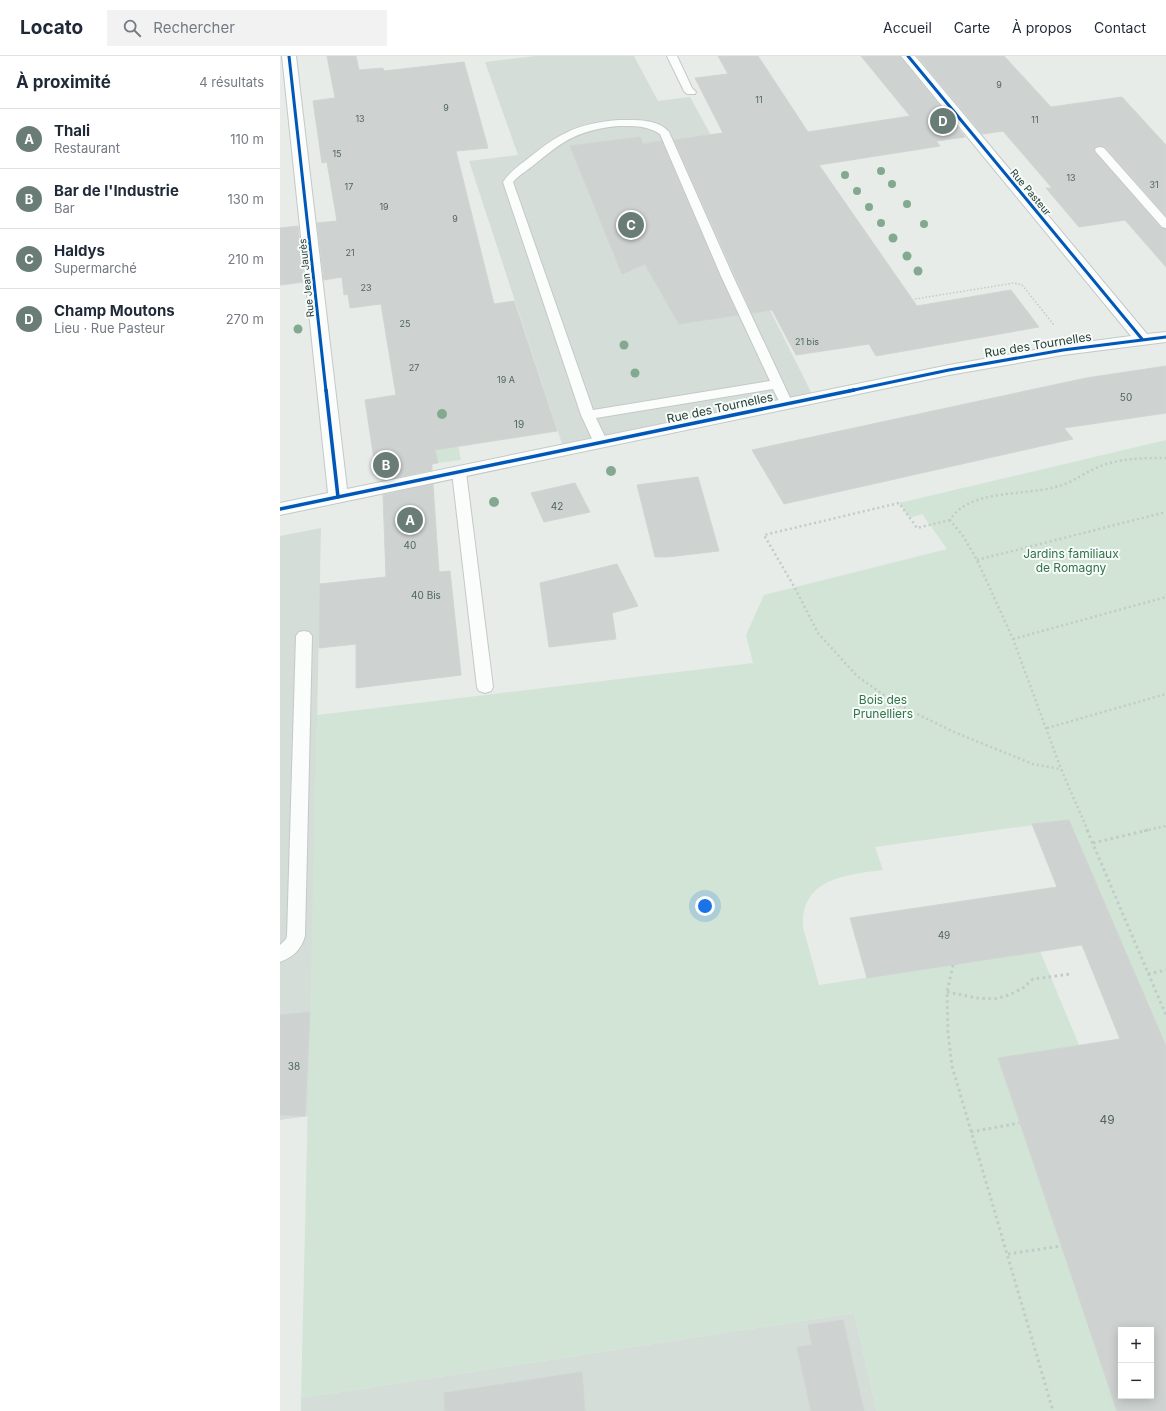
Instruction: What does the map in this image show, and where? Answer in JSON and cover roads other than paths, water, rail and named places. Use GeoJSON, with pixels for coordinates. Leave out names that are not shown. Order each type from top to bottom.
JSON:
{"type":"FeatureCollection","features":[{"type":"Feature","properties":{"kind":"street","name":"Rue Jean Jaurès"},"geometry":{"type":"LineString","coordinates":[[289,56],[338,497]]}},
{"type":"Feature","properties":{"kind":"street","name":"Rue Pasteur"},"geometry":{"type":"LineString","coordinates":[[908,56],[1142,339]]}},
{"type":"Feature","properties":{"kind":"street","name":"Rue des Tournelles"},"geometry":{"type":"LineString","coordinates":[[280,509],[949,370],[1073,349],[1166,337]]}},
{"type":"Feature","properties":{"kind":"lane"},"geometry":{"type":"LineString","coordinates":[[672,56],[688,89],[691,92]]}},
{"type":"Feature","properties":{"kind":"lane"},"geometry":{"type":"LineString","coordinates":[[601,443],[588,415],[508,182],[512,177],[566,135],[585,128],[641,122],[657,126],[664,132],[727,276],[787,404]]}},
{"type":"Feature","properties":{"kind":"lane"},"geometry":{"type":"LineString","coordinates":[[1100,150],[1166,225]]}},
{"type":"Feature","properties":{"kind":"lane"},"geometry":{"type":"LineString","coordinates":[[588,415],[778,384]]}},
{"type":"Feature","properties":{"kind":"lane"},"geometry":{"type":"LineString","coordinates":[[459,472],[485,687]]}},
{"type":"Feature","properties":{"kind":"lane"},"geometry":{"type":"LineString","coordinates":[[280,954],[290,948],[295,942],[296,936],[304,636]]}},
{"type":"Feature","properties":{"kind":"place","name":"Champ Moutons"},"geometry":{"type":"Point","coordinates":[943,121]}},
{"type":"Feature","properties":{"kind":"place","name":"Haldys"},"geometry":{"type":"Point","coordinates":[631,225]}},
{"type":"Feature","properties":{"kind":"place","name":"Bar de l'Industrie"},"geometry":{"type":"Point","coordinates":[386,465]}},
{"type":"Feature","properties":{"kind":"place","name":"Thali"},"geometry":{"type":"Point","coordinates":[410,520]}},
{"type":"Feature","properties":{"kind":"park label","name":"Jardins familiaux de Romagny"},"geometry":{"type":"Point","coordinates":[1071,561]}},
{"type":"Feature","properties":{"kind":"park label","name":"Bois des Prunelliers"},"geometry":{"type":"Point","coordinates":[883,707]}}]}
